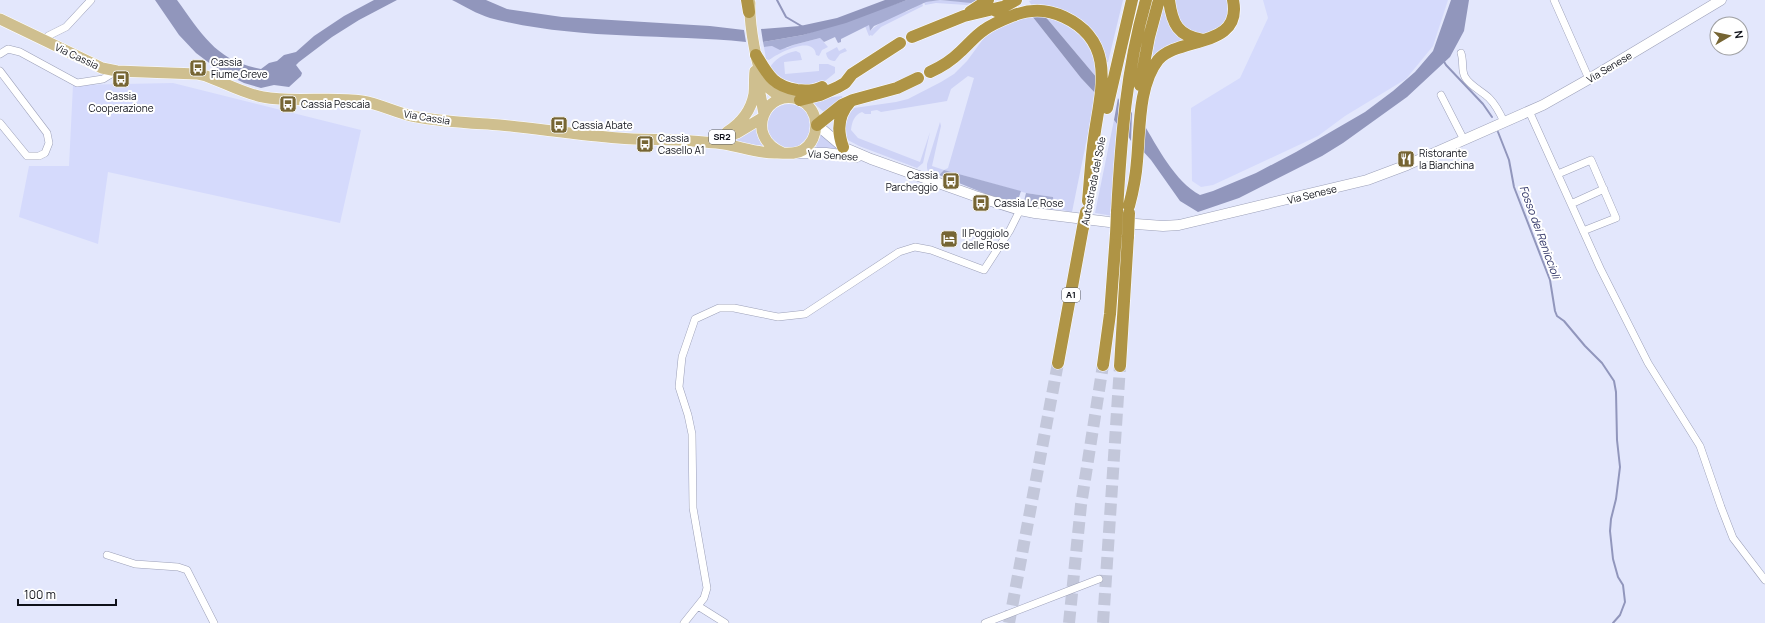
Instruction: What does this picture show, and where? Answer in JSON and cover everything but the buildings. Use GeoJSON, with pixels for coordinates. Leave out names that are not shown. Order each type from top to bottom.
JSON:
{"type":"FeatureCollection","features":[{"type":"Feature","properties":{"kind":"highway"},"geometry":{"type":"LineString","coordinates":[[749,0],[749,12]]}},
{"type":"Feature","properties":{"kind":"highway"},"geometry":{"type":"LineString","coordinates":[[912,37],[964,16],[988,0]]}},
{"type":"Feature","properties":{"kind":"highway"},"geometry":{"type":"LineString","coordinates":[[964,16],[987,14],[1016,0]]}},
{"type":"Feature","properties":{"kind":"highway","name":"Autostrada del Sole"},"geometry":{"type":"LineString","coordinates":[[1058,363],[1084,227],[1102,112],[1112,83],[1132,0]]}},
{"type":"Feature","properties":{"kind":"highway","name":"Autostrada del Sole"},"geometry":{"type":"LineString","coordinates":[[1103,365],[1110,314],[1121,142],[1127,89],[1137,35],[1146,0]]}},
{"type":"Feature","properties":{"kind":"highway"},"geometry":{"type":"LineString","coordinates":[[1120,366],[1129,210],[1135,162],[1143,67],[1159,0]]}},
{"type":"Feature","properties":{"kind":"highway"},"geometry":{"type":"LineString","coordinates":[[1169,0],[1171,15],[1178,29],[1186,36],[1207,41]]}},
{"type":"Feature","properties":{"kind":"highway"},"geometry":{"type":"LineString","coordinates":[[1139,109],[1149,74],[1158,60],[1176,48],[1207,41],[1221,34],[1229,25],[1234,12],[1233,0]]}},
{"type":"Feature","properties":{"kind":"highway"},"geometry":{"type":"LineString","coordinates":[[930,72],[950,60],[984,29],[1013,16],[1027,12],[1048,11],[1070,20],[1088,35],[1095,44],[1098,51],[1102,72],[1102,112]]}},
{"type":"Feature","properties":{"kind":"highway"},"geometry":{"type":"LineString","coordinates":[[969,43],[976,28],[987,14]]}},
{"type":"Feature","properties":{"kind":"highway"},"geometry":{"type":"LineString","coordinates":[[756,55],[773,80],[781,86],[789,89],[808,91],[818,89],[842,77],[852,74],[900,43]]}},
{"type":"Feature","properties":{"kind":"highway"},"geometry":{"type":"LineString","coordinates":[[800,100],[820,96],[834,89],[845,83],[852,74]]}},
{"type":"Feature","properties":{"kind":"highway"},"geometry":{"type":"LineString","coordinates":[[817,125],[842,105],[853,100],[893,89],[918,78]]}},
{"type":"Feature","properties":{"kind":"highway"},"geometry":{"type":"LineString","coordinates":[[843,147],[839,134],[840,122],[847,106],[853,100]]}},
{"type":"Feature","properties":{"kind":"main road"},"geometry":{"type":"LineString","coordinates":[[743,0],[749,12],[756,55],[766,85],[770,90],[784,98],[800,100]]}},
{"type":"Feature","properties":{"kind":"main road","name":"Via Senese"},"geometry":{"type":"LineString","coordinates":[[817,125],[843,147],[871,159],[975,196],[1020,210],[1035,214],[1109,222],[1164,226],[1179,225],[1368,180],[1407,165],[1529,111],[1589,80],[1721,0]]}},
{"type":"Feature","properties":{"kind":"main road","name":"Via Cassia"},"geometry":{"type":"LineString","coordinates":[[0,19],[96,66],[117,71],[197,74],[263,98],[339,99],[364,101],[404,114],[429,118],[588,136],[678,140],[723,144],[771,153],[794,153]]}},
{"type":"Feature","properties":{"kind":"main road"},"geometry":{"type":"LineString","coordinates":[[717,137],[737,126],[751,105],[756,55]]}},
{"type":"Feature","properties":{"kind":"main road"},"geometry":{"type":"LineString","coordinates":[[755,71],[763,116],[761,127],[766,140],[774,150],[783,153]]}},
{"type":"Feature","properties":{"kind":"main road","name":"Via Cassia"},"geometry":{"type":"LineString","coordinates":[[678,140],[727,137],[737,133],[763,116],[772,104],[784,98]]}},
{"type":"Feature","properties":{"kind":"main road","name":"SR2"},"geometry":{"type":"LineString","coordinates":[[800,100],[810,108],[817,125]]}},
{"type":"Feature","properties":{"kind":"main road"},"geometry":{"type":"LineString","coordinates":[[794,153],[803,150],[810,143],[815,135],[817,125]]}},
{"type":"Feature","properties":{"kind":"main road","name":"Via Senese"},"geometry":{"type":"LineString","coordinates":[[794,153],[826,153],[871,159]]}},
{"type":"Feature","properties":{"kind":"street","name":"Via Cassia"},"geometry":{"type":"LineString","coordinates":[[44,41],[54,33],[66,27],[92,0]]}},
{"type":"Feature","properties":{"kind":"street"},"geometry":{"type":"LineString","coordinates":[[1554,0],[1589,80]]}},
{"type":"Feature","properties":{"kind":"street"},"geometry":{"type":"LineString","coordinates":[[0,54],[8,49],[20,52],[77,83],[103,79],[117,71]]}},
{"type":"Feature","properties":{"kind":"street"},"geometry":{"type":"LineString","coordinates":[[1461,53],[1464,60],[1463,74],[1466,80],[1489,98],[1497,108],[1504,122]]}},
{"type":"Feature","properties":{"kind":"street"},"geometry":{"type":"LineString","coordinates":[[0,71],[47,133],[49,143],[45,152],[38,156],[27,156],[0,123]]}},
{"type":"Feature","properties":{"kind":"street"},"geometry":{"type":"LineString","coordinates":[[1441,95],[1464,140]]}},
{"type":"Feature","properties":{"kind":"street"},"geometry":{"type":"LineString","coordinates":[[1529,111],[1600,268],[1648,363],[1700,446],[1733,538],[1765,580]]}},
{"type":"Feature","properties":{"kind":"street"},"geometry":{"type":"LineString","coordinates":[[1558,174],[1591,160],[1604,189],[1616,218],[1583,231]]}},
{"type":"Feature","properties":{"kind":"street"},"geometry":{"type":"LineString","coordinates":[[1571,204],[1604,189]]}},
{"type":"Feature","properties":{"kind":"street"},"geometry":{"type":"LineString","coordinates":[[684,623],[704,598],[707,588],[694,508],[692,434],[679,386],[682,358],[695,319],[719,308],[734,308],[778,317],[805,314],[899,252],[915,247],[930,250],[984,270],[1010,230],[1020,210]]}},
{"type":"Feature","properties":{"kind":"street"},"geometry":{"type":"LineString","coordinates":[[107,555],[135,564],[178,567],[187,570],[214,623]]}},
{"type":"Feature","properties":{"kind":"street"},"geometry":{"type":"LineString","coordinates":[[985,623],[1098,579]]}},
{"type":"Feature","properties":{"kind":"street"},"geometry":{"type":"LineString","coordinates":[[698,606],[725,623]]}},
{"type":"Feature","properties":{"kind":"shaded area"},"geometry":{"type":"Polygon","coordinates":[[[155,0],[177,0],[203,35],[221,53],[232,60],[261,69],[269,63],[277,61],[284,55],[296,52],[314,36],[344,16],[374,0],[397,0],[359,20],[332,37],[299,62],[296,65],[302,73],[301,76],[289,87],[274,85],[261,88],[244,83],[220,71],[196,53],[179,35],[155,0]]]}},
{"type":"Feature","properties":{"kind":"shaded area"},"geometry":{"type":"Polygon","coordinates":[[[452,0],[486,0],[507,9],[562,17],[710,26],[744,30],[746,42],[553,30],[490,18],[452,0]]]}},
{"type":"Feature","properties":{"kind":"shaded area"},"geometry":{"type":"Polygon","coordinates":[[[885,0],[907,0],[846,23],[803,35],[763,42],[761,29],[800,26],[837,18],[885,0]]]}},
{"type":"Feature","properties":{"kind":"shaded area"},"geometry":{"type":"Polygon","coordinates":[[[907,0],[940,0],[926,2],[874,26],[870,31],[869,25],[841,39],[841,42],[838,43],[835,37],[824,42],[820,38],[780,50],[772,46],[764,47],[763,42],[803,35],[907,0]]]}},
{"type":"Feature","properties":{"kind":"shaded area"},"geometry":{"type":"Polygon","coordinates":[[[939,0],[971,3],[967,5],[936,3],[925,5],[924,2],[939,0]]]}},
{"type":"Feature","properties":{"kind":"shaded area"},"geometry":{"type":"Polygon","coordinates":[[[940,0],[977,0],[971,3],[940,0]]]}},
{"type":"Feature","properties":{"kind":"shaded area"},"geometry":{"type":"Polygon","coordinates":[[[1123,0],[1108,62],[1106,62],[1094,35],[1081,21],[1064,10],[1032,6],[1029,1],[1123,0]]]}},
{"type":"Feature","properties":{"kind":"shaded area"},"geometry":{"type":"Polygon","coordinates":[[[1172,0],[1228,0],[1227,21],[1206,36],[1183,29],[1172,0]]]}},
{"type":"Feature","properties":{"kind":"shaded area"},"geometry":{"type":"Polygon","coordinates":[[[1263,0],[1448,0],[1433,46],[1406,79],[1345,116],[1318,136],[1213,185],[1201,187],[1192,181],[1191,108],[1240,78],[1268,18],[1263,0]]]}},
{"type":"Feature","properties":{"kind":"shaded area"},"geometry":{"type":"Polygon","coordinates":[[[1451,0],[1469,0],[1464,31],[1450,57],[1407,97],[1343,143],[1322,156],[1239,198],[1198,212],[1180,201],[1151,160],[1141,149],[1143,123],[1167,163],[1183,182],[1200,195],[1256,173],[1296,152],[1365,112],[1415,72],[1433,51],[1451,0]]]}},
{"type":"Feature","properties":{"kind":"shaded area"},"geometry":{"type":"Polygon","coordinates":[[[922,3],[923,6],[881,27],[872,36],[869,36],[865,26],[869,25],[870,31],[888,19],[910,10],[922,3]]]}},
{"type":"Feature","properties":{"kind":"shaded area"},"geometry":{"type":"Polygon","coordinates":[[[1164,4],[1186,40],[1169,45],[1152,59],[1155,35],[1164,4]]]}},
{"type":"Feature","properties":{"kind":"shaded area"},"geometry":{"type":"Polygon","coordinates":[[[1044,15],[1069,23],[1092,48],[1097,78],[1044,15]]]}},
{"type":"Feature","properties":{"kind":"shaded area"},"geometry":{"type":"Polygon","coordinates":[[[1044,15],[1097,78],[1096,94],[1081,78],[1032,16],[1044,15]]]}},
{"type":"Feature","properties":{"kind":"shaded area"},"geometry":{"type":"Polygon","coordinates":[[[1032,16],[1081,78],[1096,94],[1072,212],[1062,210],[1064,206],[1060,204],[1055,209],[1049,211],[1054,208],[1053,197],[1026,193],[944,170],[948,168],[974,78],[968,76],[951,89],[947,101],[881,112],[877,110],[871,111],[871,114],[865,114],[862,112],[855,117],[851,130],[858,138],[920,162],[930,132],[923,163],[917,168],[859,146],[846,139],[845,126],[849,115],[854,108],[908,99],[941,82],[954,74],[967,61],[989,31],[1014,19],[1032,16]]]}},
{"type":"Feature","properties":{"kind":"shaded area"},"geometry":{"type":"Polygon","coordinates":[[[820,38],[828,47],[822,50],[819,56],[816,55],[814,49],[809,46],[803,46],[787,50],[769,60],[766,59],[764,47],[772,46],[787,48],[820,38]]]}},
{"type":"Feature","properties":{"kind":"shaded area"},"geometry":{"type":"Polygon","coordinates":[[[837,47],[839,51],[845,48],[847,51],[840,54],[835,61],[830,60],[826,53],[837,47]]]}},
{"type":"Feature","properties":{"kind":"shaded area"},"geometry":{"type":"Polygon","coordinates":[[[796,51],[800,53],[802,60],[784,62],[785,74],[819,71],[819,64],[828,64],[835,67],[835,73],[825,81],[817,84],[816,82],[805,86],[796,86],[784,82],[769,69],[771,65],[780,57],[796,51]]]}},
{"type":"Feature","properties":{"kind":"shaded area"},"geometry":{"type":"Polygon","coordinates":[[[173,83],[361,130],[340,223],[108,172],[98,244],[19,217],[29,166],[69,166],[73,85],[173,83]]]}},
{"type":"Feature","properties":{"kind":"shaded area"},"geometry":{"type":"Polygon","coordinates":[[[842,96],[843,98],[824,112],[812,102],[824,98],[842,96]]]}},
{"type":"Feature","properties":{"kind":"shaded area"},"geometry":{"type":"Polygon","coordinates":[[[1118,98],[1119,100],[1118,125],[1114,120],[1118,98]]]}},
{"type":"Feature","properties":{"kind":"shaded area"},"geometry":{"type":"Polygon","coordinates":[[[785,104],[793,104],[798,105],[805,110],[810,117],[810,135],[805,142],[798,147],[785,148],[777,145],[770,138],[767,130],[767,122],[770,114],[777,107],[785,104]]]}},
{"type":"Feature","properties":{"kind":"shaded area"},"geometry":{"type":"Polygon","coordinates":[[[1130,110],[1132,113],[1131,141],[1128,136],[1130,110]]]}},
{"type":"Feature","properties":{"kind":"shaded area"},"geometry":{"type":"Polygon","coordinates":[[[1114,120],[1118,125],[1113,216],[1095,213],[1114,120]]]}},
{"type":"Feature","properties":{"kind":"shaded area"},"geometry":{"type":"Polygon","coordinates":[[[940,122],[941,126],[932,166],[944,170],[939,175],[928,172],[927,168],[940,122]]]}},
{"type":"Feature","properties":{"kind":"shaded area"},"geometry":{"type":"Polygon","coordinates":[[[757,127],[763,146],[718,140],[757,127]]]}},
{"type":"Feature","properties":{"kind":"shaded area"},"geometry":{"type":"Polygon","coordinates":[[[821,133],[857,154],[817,148],[816,145],[821,133]]]}},
{"type":"Feature","properties":{"kind":"shaded area"},"geometry":{"type":"Polygon","coordinates":[[[944,170],[1021,191],[1017,203],[986,194],[939,175],[944,170]]]}},
{"type":"Feature","properties":{"kind":"shaded area"},"geometry":{"type":"Polygon","coordinates":[[[1026,193],[1053,197],[1054,208],[1049,211],[1023,205],[1026,193]]]}},
{"type":"Feature","properties":{"kind":"waterway"},"geometry":{"type":"LineString","coordinates":[[777,0],[786,17],[803,27]]}},
{"type":"Feature","properties":{"kind":"waterway","name":"Fosso dei Reniccioli"},"geometry":{"type":"LineString","coordinates":[[1443,60],[1483,104],[1492,117]]}},
{"type":"Feature","properties":{"kind":"waterway","name":"Fosso dei Reniccioli"},"geometry":{"type":"LineString","coordinates":[[1498,132],[1509,160],[1514,187],[1550,280],[1557,316],[1564,321],[1585,346],[1602,363],[1614,381],[1616,392],[1617,440],[1620,467],[1610,531],[1613,559],[1618,577],[1623,585],[1625,602],[1620,615],[1613,623]]}},
{"type":"Feature","properties":{"kind":"tunnel"},"geometry":{"type":"LineString","coordinates":[[1009,623],[1058,363]]}},
{"type":"Feature","properties":{"kind":"tunnel"},"geometry":{"type":"LineString","coordinates":[[1069,623],[1081,505],[1103,365]]}},
{"type":"Feature","properties":{"kind":"tunnel"},"geometry":{"type":"LineString","coordinates":[[1103,623],[1120,366]]}},
{"type":"Feature","properties":{"kind":"place","name":"Cassia Fiume Greve"},"geometry":{"type":"Point","coordinates":[198,68]}},
{"type":"Feature","properties":{"kind":"place","name":"Cassia Cooperazione"},"geometry":{"type":"Point","coordinates":[121,79]}},
{"type":"Feature","properties":{"kind":"place","name":"Cassia Pescaia"},"geometry":{"type":"Point","coordinates":[288,104]}},
{"type":"Feature","properties":{"kind":"place","name":"Cassia Abate"},"geometry":{"type":"Point","coordinates":[559,125]}},
{"type":"Feature","properties":{"kind":"place","name":"Cassia Casello A1"},"geometry":{"type":"Point","coordinates":[645,144]}},
{"type":"Feature","properties":{"kind":"place","name":"Ristorante la Bianchina"},"geometry":{"type":"Point","coordinates":[1406,159]}},
{"type":"Feature","properties":{"kind":"place","name":"Cassia Parcheggio"},"geometry":{"type":"Point","coordinates":[951,181]}},
{"type":"Feature","properties":{"kind":"place","name":"Cassia Le Rose"},"geometry":{"type":"Point","coordinates":[981,203]}},
{"type":"Feature","properties":{"kind":"place","name":"Il Poggiolo delle Rose"},"geometry":{"type":"Point","coordinates":[949,239]}}]}
